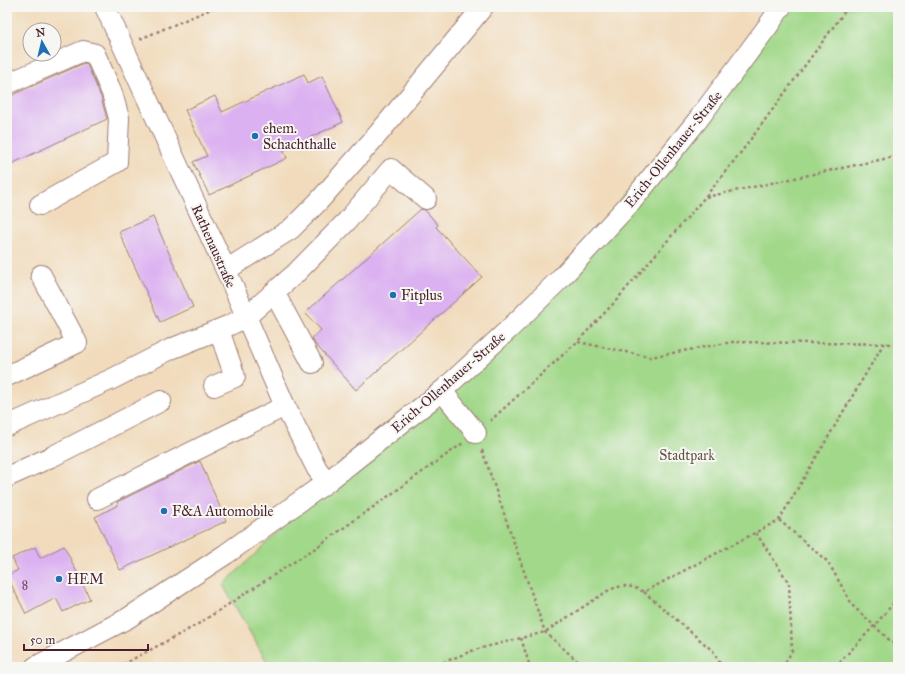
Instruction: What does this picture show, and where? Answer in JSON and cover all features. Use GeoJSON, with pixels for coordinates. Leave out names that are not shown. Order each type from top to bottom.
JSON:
{"type":"FeatureCollection","features":[{"type":"Feature","properties":{"kind":"street","name":"Rathenaustraße"},"geometry":{"type":"LineString","coordinates":[[105,7],[226,270],[285,406],[317,469],[327,482]]}},
{"type":"Feature","properties":{"kind":"street"},"geometry":{"type":"LineString","coordinates":[[226,270],[291,228],[318,202],[378,134],[483,7]]}},
{"type":"Feature","properties":{"kind":"street","name":"Erich-Ollenhauer-Straße"},"geometry":{"type":"LineString","coordinates":[[35,667],[128,618],[226,554],[327,482],[442,391],[559,280],[632,201],[697,121],[781,7]]}},
{"type":"Feature","properties":{"kind":"street"},"geometry":{"type":"LineString","coordinates":[[7,84],[83,51],[95,54],[112,93],[119,118],[117,162],[40,205]]}},
{"type":"Feature","properties":{"kind":"street"},"geometry":{"type":"LineString","coordinates":[[7,426],[112,379],[171,349],[219,330],[246,317],[296,273],[347,221],[391,169],[426,199]]}},
{"type":"Feature","properties":{"kind":"street"},"geometry":{"type":"LineString","coordinates":[[7,376],[77,343],[41,275]]}},
{"type":"Feature","properties":{"kind":"street"},"geometry":{"type":"LineString","coordinates":[[274,292],[312,363]]}},
{"type":"Feature","properties":{"kind":"street"},"geometry":{"type":"LineString","coordinates":[[214,386],[235,377],[219,330]]}},
{"type":"Feature","properties":{"kind":"street"},"geometry":{"type":"LineString","coordinates":[[442,391],[476,433]]}},
{"type":"Feature","properties":{"kind":"street"},"geometry":{"type":"LineString","coordinates":[[7,477],[53,456],[161,401]]}},
{"type":"Feature","properties":{"kind":"street"},"geometry":{"type":"LineString","coordinates":[[97,499],[285,406]]}},
{"type":"Feature","properties":{"kind":"path"},"geometry":{"type":"LineString","coordinates":[[123,46],[216,7]]}},
{"type":"Feature","properties":{"kind":"path"},"geometry":{"type":"LineString","coordinates":[[118,667],[195,626],[317,547],[476,433],[577,342],[613,304],[705,197],[742,151],[848,7]]}},
{"type":"Feature","properties":{"kind":"path"},"geometry":{"type":"LineString","coordinates":[[705,197],[898,156]]}},
{"type":"Feature","properties":{"kind":"path"},"geometry":{"type":"LineString","coordinates":[[577,342],[650,357],[732,342],[898,344]]}},
{"type":"Feature","properties":{"kind":"path"},"geometry":{"type":"LineString","coordinates":[[644,592],[779,520],[884,343]]}},
{"type":"Feature","properties":{"kind":"path"},"geometry":{"type":"LineString","coordinates":[[476,433],[545,632],[584,667]]}},
{"type":"Feature","properties":{"kind":"path"},"geometry":{"type":"LineString","coordinates":[[779,520],[828,562],[853,606],[898,648]]}},
{"type":"Feature","properties":{"kind":"path"},"geometry":{"type":"LineString","coordinates":[[756,533],[789,583],[792,651],[783,667]]}},
{"type":"Feature","properties":{"kind":"path"},"geometry":{"type":"LineString","coordinates":[[432,667],[474,650],[545,632],[609,590],[619,586],[628,586],[644,592],[713,651],[722,667]]}},
{"type":"Feature","properties":{"kind":"path"},"geometry":{"type":"LineString","coordinates":[[835,667],[875,625],[898,598]]}},
{"type":"Feature","properties":{"kind":"path"},"geometry":{"type":"LineString","coordinates":[[521,638],[530,667]]}},
{"type":"Feature","properties":{"kind":"green space","name":"Stadtpark"},"geometry":{"type":"Polygon","coordinates":[[[783,7],[898,7],[898,667],[270,667],[223,585],[315,496],[511,332],[783,7]]]}},
{"type":"Feature","properties":{"kind":"building"},"geometry":{"type":"Polygon","coordinates":[[[84,63],[87,64],[101,97],[107,119],[7,166],[7,95],[12,95],[84,63]]]}},
{"type":"Feature","properties":{"kind":"building","name":"ehem. Schachthalle"},"geometry":{"type":"Polygon","coordinates":[[[304,74],[308,83],[322,76],[343,122],[283,150],[287,158],[209,195],[193,162],[207,156],[185,110],[215,96],[222,112],[304,74]]]}},
{"type":"Feature","properties":{"kind":"building","name":"Fitplus"},"geometry":{"type":"Polygon","coordinates":[[[421,209],[425,210],[438,225],[436,227],[482,277],[356,390],[315,344],[312,338],[321,330],[305,313],[421,209]]]}},
{"type":"Feature","properties":{"kind":"building"},"geometry":{"type":"Polygon","coordinates":[[[153,217],[193,307],[160,322],[119,232],[153,217]]]}},
{"type":"Feature","properties":{"kind":"building","name":"F&A Automobile"},"geometry":{"type":"Polygon","coordinates":[[[200,461],[226,521],[120,570],[95,517],[118,505],[117,502],[200,461]]]}},
{"type":"Feature","properties":{"kind":"building"},"geometry":{"type":"Polygon","coordinates":[[[64,546],[90,599],[63,612],[56,598],[26,614],[7,576],[18,570],[12,558],[35,547],[40,558],[64,546]]]}},
{"type":"Feature","properties":{"kind":"place","name":"ehem. Schachthalle"},"geometry":{"type":"Point","coordinates":[255,136]}},
{"type":"Feature","properties":{"kind":"place","name":"Fitplus"},"geometry":{"type":"Point","coordinates":[393,295]}},
{"type":"Feature","properties":{"kind":"place","name":"F&A Automobile"},"geometry":{"type":"Point","coordinates":[164,511]}},
{"type":"Feature","properties":{"kind":"place","name":"HEM"},"geometry":{"type":"Point","coordinates":[59,579]}}]}
